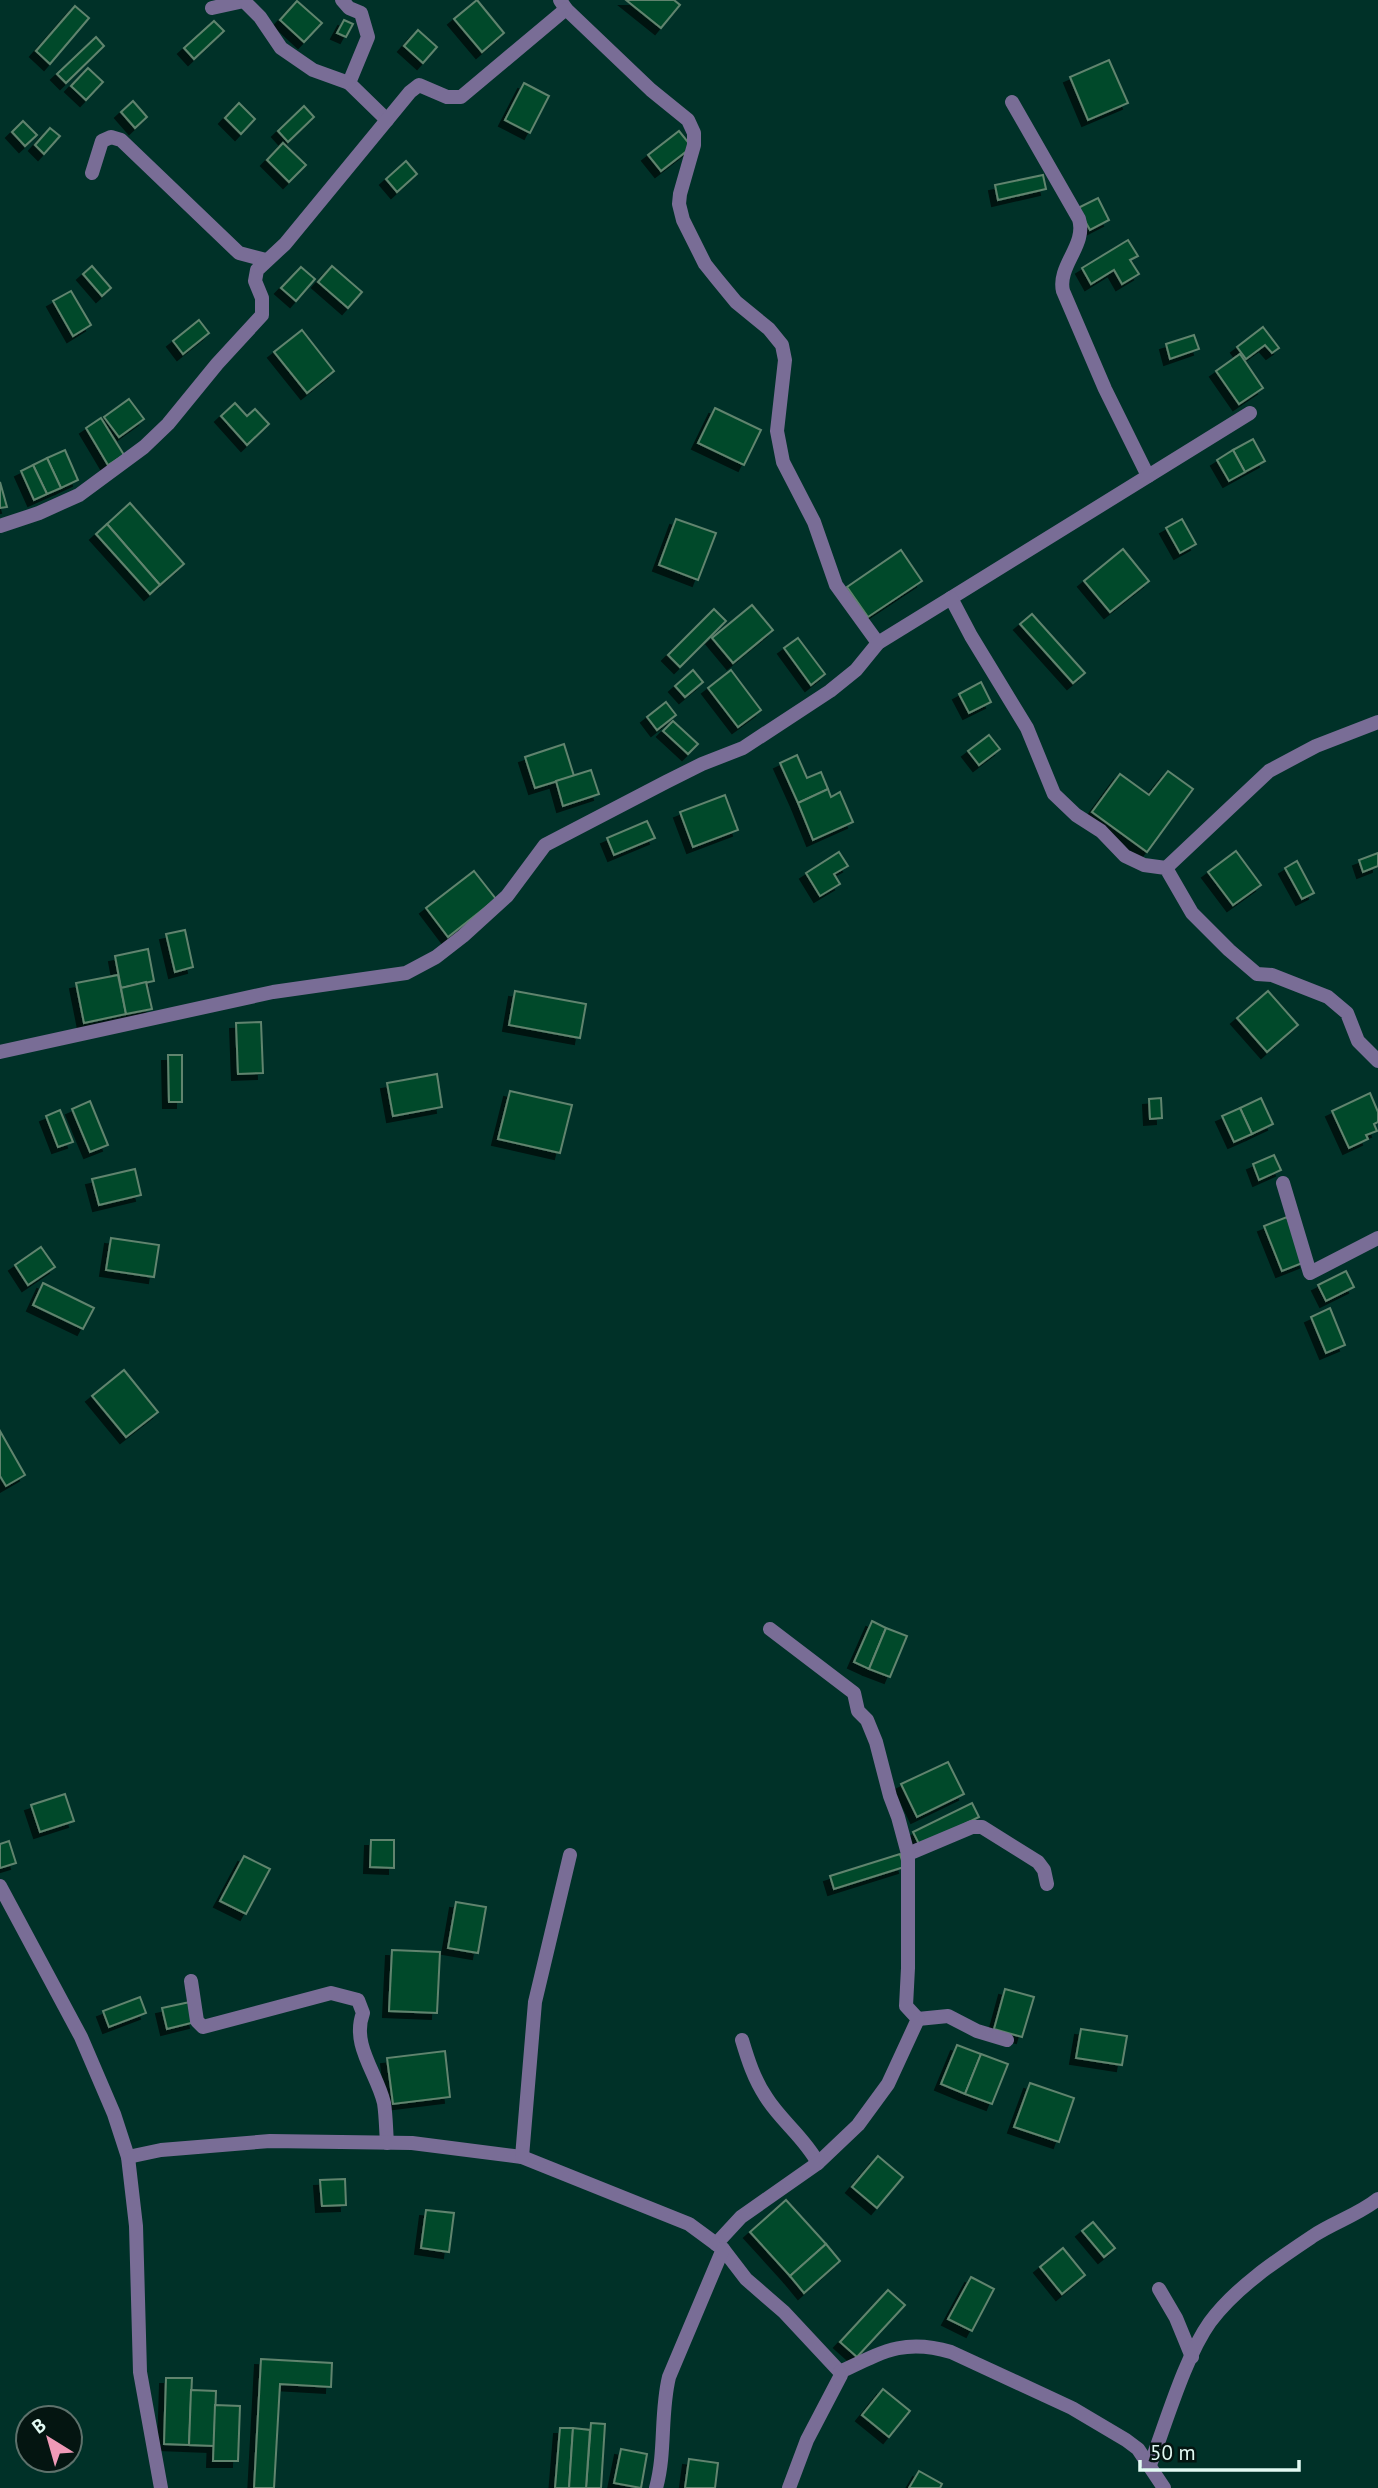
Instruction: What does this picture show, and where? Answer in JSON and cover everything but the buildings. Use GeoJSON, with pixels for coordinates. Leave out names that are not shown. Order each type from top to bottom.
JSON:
{"type":"FeatureCollection","features":[{"type":"Feature","properties":{"kind":"street"},"geometry":{"type":"LineString","coordinates":[[342,0],[349,8],[361,13],[368,37],[349,83]]}},
{"type":"Feature","properties":{"kind":"street"},"geometry":{"type":"LineString","coordinates":[[212,8],[244,1],[260,17],[281,48],[313,70],[349,83],[387,120]]}},
{"type":"Feature","properties":{"kind":"street"},"geometry":{"type":"LineString","coordinates":[[0,526],[39,513],[79,495],[144,447],[168,424],[262,315],[262,298],[255,277],[257,270],[285,244],[410,92],[419,85],[453,98],[467,93],[563,4],[651,90],[688,120],[694,133],[694,145],[680,194],[683,220],[705,264],[736,302],[769,328],[782,345],[785,360],[777,431],[783,463],[814,522],[836,585],[878,643]]}},
{"type":"Feature","properties":{"kind":"street"},"geometry":{"type":"LineString","coordinates":[[1012,102],[1079,219],[1080,233],[1063,275],[1062,286],[1105,389],[1148,476]]}},
{"type":"Feature","properties":{"kind":"street"},"geometry":{"type":"LineString","coordinates":[[92,173],[102,141],[111,137],[121,140],[239,253],[266,260]]}},
{"type":"Feature","properties":{"kind":"street"},"geometry":{"type":"LineString","coordinates":[[0,1052],[273,992],[407,972],[436,957],[507,896],[545,845],[666,782],[743,748],[830,691],[856,670],[878,643],[1250,413]]}},
{"type":"Feature","properties":{"kind":"street"},"geometry":{"type":"LineString","coordinates":[[951,598],[1027,728],[1054,794],[1076,815],[1101,831],[1125,856],[1144,865],[1166,868]]}},
{"type":"Feature","properties":{"kind":"street"},"geometry":{"type":"LineString","coordinates":[[1166,868],[1269,771],[1316,746],[1378,722]]}},
{"type":"Feature","properties":{"kind":"street"},"geometry":{"type":"LineString","coordinates":[[1166,868],[1192,913],[1229,950],[1257,974],[1272,975],[1328,997],[1348,1013],[1358,1041],[1378,1061]]}},
{"type":"Feature","properties":{"kind":"street"},"geometry":{"type":"LineString","coordinates":[[1283,1183],[1310,1273],[1378,1238]]}},
{"type":"Feature","properties":{"kind":"street"},"geometry":{"type":"LineString","coordinates":[[770,1629],[854,1693],[858,1711],[867,1720],[876,1742],[908,1854],[906,2006],[918,2019]]}},
{"type":"Feature","properties":{"kind":"street"},"geometry":{"type":"LineString","coordinates":[[908,1854],[972,1827],[982,1827],[1038,1862],[1044,1870],[1047,1884]]}},
{"type":"Feature","properties":{"kind":"street"},"geometry":{"type":"LineString","coordinates":[[522,2157],[535,2003],[570,1855]]}},
{"type":"Feature","properties":{"kind":"street"},"geometry":{"type":"LineString","coordinates":[[0,1886],[81,2037],[114,2113],[128,2157],[136,2226],[140,2372],[161,2488]]}},
{"type":"Feature","properties":{"kind":"street"},"geometry":{"type":"LineString","coordinates":[[191,1980],[197,2021],[204,2028],[331,1993],[358,2000],[363,2013],[360,2022],[361,2047],[384,2103],[387,2143]]}},
{"type":"Feature","properties":{"kind":"street"},"geometry":{"type":"LineString","coordinates":[[918,2019],[948,2016],[977,2031],[1007,2040]]}},
{"type":"Feature","properties":{"kind":"street"},"geometry":{"type":"LineString","coordinates":[[656,2488],[662,2468],[665,2393],[669,2377],[720,2246],[741,2217],[818,2163],[851,2132],[888,2084],[918,2019]]}},
{"type":"Feature","properties":{"kind":"street"},"geometry":{"type":"LineString","coordinates":[[742,2040],[751,2068],[766,2098],[809,2146],[818,2163]]}},
{"type":"Feature","properties":{"kind":"street"},"geometry":{"type":"LineString","coordinates":[[128,2157],[161,2150],[270,2141],[412,2143],[522,2157],[689,2224],[720,2246],[746,2279],[784,2312],[840,2372],[841,2375],[807,2440],[789,2488]]}},
{"type":"Feature","properties":{"kind":"street"},"geometry":{"type":"LineString","coordinates":[[1150,2465],[1192,2357],[1211,2321],[1229,2301],[1262,2273],[1315,2235],[1378,2199]]}},
{"type":"Feature","properties":{"kind":"street"},"geometry":{"type":"LineString","coordinates":[[1158,2289],[1176,2318],[1192,2357]]}},
{"type":"Feature","properties":{"kind":"street"},"geometry":{"type":"LineString","coordinates":[[840,2372],[893,2347],[916,2346],[951,2352],[1072,2408],[1134,2445],[1164,2488]]}}]}
